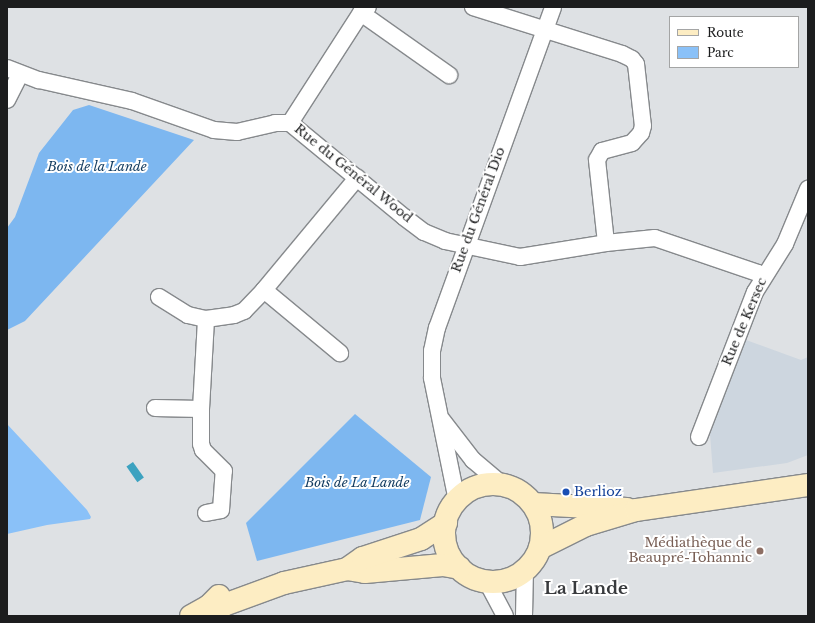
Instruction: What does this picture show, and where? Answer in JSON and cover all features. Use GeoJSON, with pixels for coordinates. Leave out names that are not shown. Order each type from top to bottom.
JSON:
{"type":"FeatureCollection","features":[{"type":"Feature","properties":{"kind":"street"},"geometry":{"type":"LineString","coordinates":[[473,7],[622,54],[632,59],[636,64],[643,126],[641,133],[632,143],[602,151],[597,160],[606,243]]}},
{"type":"Feature","properties":{"kind":"street","name":"Rue du Général Dio"},"geometry":{"type":"LineString","coordinates":[[456,501],[432,378],[432,351],[437,328],[553,7]]}},
{"type":"Feature","properties":{"kind":"street"},"geometry":{"type":"LineString","coordinates":[[290,123],[365,10],[449,75]]}},
{"type":"Feature","properties":{"kind":"street"},"geometry":{"type":"LineString","coordinates":[[7,100],[14,71]]}},
{"type":"Feature","properties":{"kind":"street","name":"Rue du Général Wood"},"geometry":{"type":"LineString","coordinates":[[14,71],[39,80],[132,100],[214,130],[237,132],[276,123],[290,123],[424,232],[445,241],[520,257],[639,239],[663,240],[758,273],[763,277]]}},
{"type":"Feature","properties":{"kind":"street"},"geometry":{"type":"LineString","coordinates":[[159,296],[188,315],[206,319],[240,313],[264,290],[357,178]]}},
{"type":"Feature","properties":{"kind":"street","name":"Rue de Kersec"},"geometry":{"type":"LineString","coordinates":[[698,437],[755,292],[785,244],[808,189]]}},
{"type":"Feature","properties":{"kind":"street"},"geometry":{"type":"LineString","coordinates":[[264,290],[340,353]]}},
{"type":"Feature","properties":{"kind":"street"},"geometry":{"type":"LineString","coordinates":[[206,319],[201,409],[203,450],[224,471],[221,510],[206,513]]}},
{"type":"Feature","properties":{"kind":"street"},"geometry":{"type":"LineString","coordinates":[[155,408],[201,409]]}},
{"type":"Feature","properties":{"kind":"street","name":"Rue du Général Dio"},"geometry":{"type":"LineString","coordinates":[[440,417],[473,460],[503,485]]}},
{"type":"Feature","properties":{"kind":"street"},"geometry":{"type":"LineString","coordinates":[[490,484],[503,485],[524,495],[533,504],[540,517],[542,533],[540,548],[534,560],[525,570],[507,580],[487,582],[472,577],[460,568],[450,555],[445,539],[446,523],[450,511],[456,501],[466,492],[490,484]]}},
{"type":"Feature","properties":{"kind":"street"},"geometry":{"type":"LineString","coordinates":[[540,548],[586,525],[636,510],[808,485]]}},
{"type":"Feature","properties":{"kind":"street"},"geometry":{"type":"LineString","coordinates":[[533,504],[619,507],[636,510]]}},
{"type":"Feature","properties":{"kind":"street"},"geometry":{"type":"LineString","coordinates":[[200,611],[224,605],[241,597],[284,583],[347,569],[363,558],[421,540],[446,523]]}},
{"type":"Feature","properties":{"kind":"street"},"geometry":{"type":"LineString","coordinates":[[347,569],[365,572],[443,566],[460,568]]}},
{"type":"Feature","properties":{"kind":"street"},"geometry":{"type":"LineString","coordinates":[[524,616],[525,570]]}},
{"type":"Feature","properties":{"kind":"street"},"geometry":{"type":"LineString","coordinates":[[200,611],[219,596],[248,585],[274,580],[284,583]]}},
{"type":"Feature","properties":{"kind":"street"},"geometry":{"type":"LineString","coordinates":[[487,582],[505,616]]}},
{"type":"Feature","properties":{"kind":"street"},"geometry":{"type":"LineString","coordinates":[[229,616],[241,602],[241,597]]}},
{"type":"Feature","properties":{"kind":"shaded area"},"geometry":{"type":"Polygon","coordinates":[[[746,340],[801,360],[808,357],[808,455],[787,463],[713,473],[710,434],[746,340]]]}},
{"type":"Feature","properties":{"kind":"shaded area"},"geometry":{"type":"Polygon","coordinates":[[[133,462],[144,478],[137,482],[126,467],[133,462]]]}},
{"type":"Feature","properties":{"kind":"green space","name":"Bois de la Lande"},"geometry":{"type":"Polygon","coordinates":[[[89,105],[194,140],[25,321],[7,330],[7,228],[15,217],[39,153],[73,110],[89,105]]]}},
{"type":"Feature","properties":{"kind":"green space","name":"Bois de La Lande"},"geometry":{"type":"Polygon","coordinates":[[[355,414],[431,477],[420,520],[257,561],[246,523],[355,414]]]}},
{"type":"Feature","properties":{"kind":"green space"},"geometry":{"type":"Polygon","coordinates":[[[7,424],[87,510],[91,517],[90,519],[47,525],[7,534],[7,424]]]}},
{"type":"Feature","properties":{"kind":"place","name":"Berlioz"},"geometry":{"type":"Point","coordinates":[566,492]}},
{"type":"Feature","properties":{"kind":"place","name":"Médiathèque de Beaupré-Tohannic"},"geometry":{"type":"Point","coordinates":[760,551]}},
{"type":"Feature","properties":{"kind":"district","name":"La Lande"},"geometry":{"type":"Point","coordinates":[586,589]}}]}
